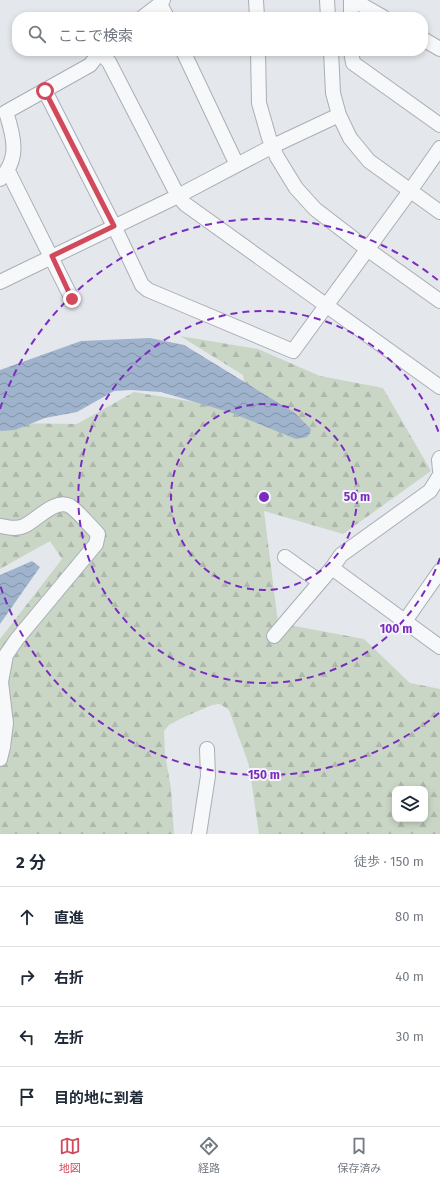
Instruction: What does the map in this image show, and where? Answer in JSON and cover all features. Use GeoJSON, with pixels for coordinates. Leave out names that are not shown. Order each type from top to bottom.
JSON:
{"type":"FeatureCollection","features":[{"type":"Feature","properties":{"kind":"street"},"geometry":{"type":"LineString","coordinates":[[256,0],[257,12]]}},
{"type":"Feature","properties":{"kind":"street"},"geometry":{"type":"LineString","coordinates":[[327,0],[328,12]]}},
{"type":"Feature","properties":{"kind":"street"},"geometry":{"type":"LineString","coordinates":[[351,12],[352,0],[374,12]]}},
{"type":"Feature","properties":{"kind":"street"},"geometry":{"type":"LineString","coordinates":[[149,12],[162,2],[165,12]]}},
{"type":"Feature","properties":{"kind":"street"},"geometry":{"type":"LineString","coordinates":[[428,42],[440,49]]}},
{"type":"Feature","properties":{"kind":"street"},"geometry":{"type":"LineString","coordinates":[[72,299],[52,256],[4,175],[13,159],[13,133],[6,112],[90,65],[98,56]]}},
{"type":"Feature","properties":{"kind":"street"},"geometry":{"type":"LineString","coordinates":[[104,56],[109,62],[178,196],[185,204],[440,387]]}},
{"type":"Feature","properties":{"kind":"street"},"geometry":{"type":"LineString","coordinates":[[185,56],[237,165]]}},
{"type":"Feature","properties":{"kind":"street"},"geometry":{"type":"LineString","coordinates":[[258,56],[259,103],[269,138],[277,157],[296,188],[315,209],[367,249],[440,301]]}},
{"type":"Feature","properties":{"kind":"street"},"geometry":{"type":"LineString","coordinates":[[330,56],[333,94],[339,115],[350,138],[369,161],[440,212]]}},
{"type":"Feature","properties":{"kind":"street"},"geometry":{"type":"LineString","coordinates":[[352,56],[353,63],[440,125]]}},
{"type":"Feature","properties":{"kind":"street"},"geometry":{"type":"LineString","coordinates":[[45,91],[114,226],[142,285],[148,290],[293,351],[440,148]]}},
{"type":"Feature","properties":{"kind":"street"},"geometry":{"type":"LineString","coordinates":[[0,282],[178,196],[273,146],[339,115]]}},
{"type":"Feature","properties":{"kind":"street"},"geometry":{"type":"LineString","coordinates":[[440,458],[440,470]]}},
{"type":"Feature","properties":{"kind":"street"},"geometry":{"type":"LineString","coordinates":[[274,636],[332,568],[341,555],[430,491],[440,475]]}},
{"type":"Feature","properties":{"kind":"street"},"geometry":{"type":"LineString","coordinates":[[0,526],[16,529],[24,526],[56,505],[63,503],[71,506],[98,534],[96,544],[16,639],[6,655],[1,682],[6,723],[0,759]]}},
{"type":"Feature","properties":{"kind":"street"},"geometry":{"type":"LineString","coordinates":[[285,557],[320,582]]}},
{"type":"Feature","properties":{"kind":"street"},"geometry":{"type":"LineString","coordinates":[[332,568],[440,647]]}},
{"type":"Feature","properties":{"kind":"street"},"geometry":{"type":"LineString","coordinates":[[404,621],[440,571]]}},
{"type":"Feature","properties":{"kind":"street"},"geometry":{"type":"LineString","coordinates":[[199,834],[208,776],[207,749]]}},
{"type":"Feature","properties":{"kind":"green space"},"geometry":{"type":"Polygon","coordinates":[[[180,336],[258,349],[320,376],[383,388],[431,471],[343,534],[264,511],[278,623],[364,639],[410,683],[440,689],[440,834],[259,834],[249,765],[229,710],[220,704],[212,705],[182,718],[169,725],[164,731],[165,754],[171,789],[174,834],[0,834],[0,639],[62,559],[50,541],[0,569],[0,423],[77,424],[134,392],[249,411],[243,375],[180,336]]]}},
{"type":"Feature","properties":{"kind":"water"},"geometry":{"type":"Polygon","coordinates":[[[150,338],[184,345],[295,413],[311,429],[310,433],[307,437],[296,439],[232,413],[161,392],[131,390],[114,391],[77,412],[45,418],[15,430],[0,431],[0,370],[81,341],[150,338]]]}},
{"type":"Feature","properties":{"kind":"water"},"geometry":{"type":"Polygon","coordinates":[[[32,561],[40,567],[0,624],[0,575],[32,561]]]}},
{"type":"Feature","properties":{"kind":"route"},"geometry":{"type":"LineString","coordinates":[[45,91],[114,226],[52,256],[72,299]]}}]}
